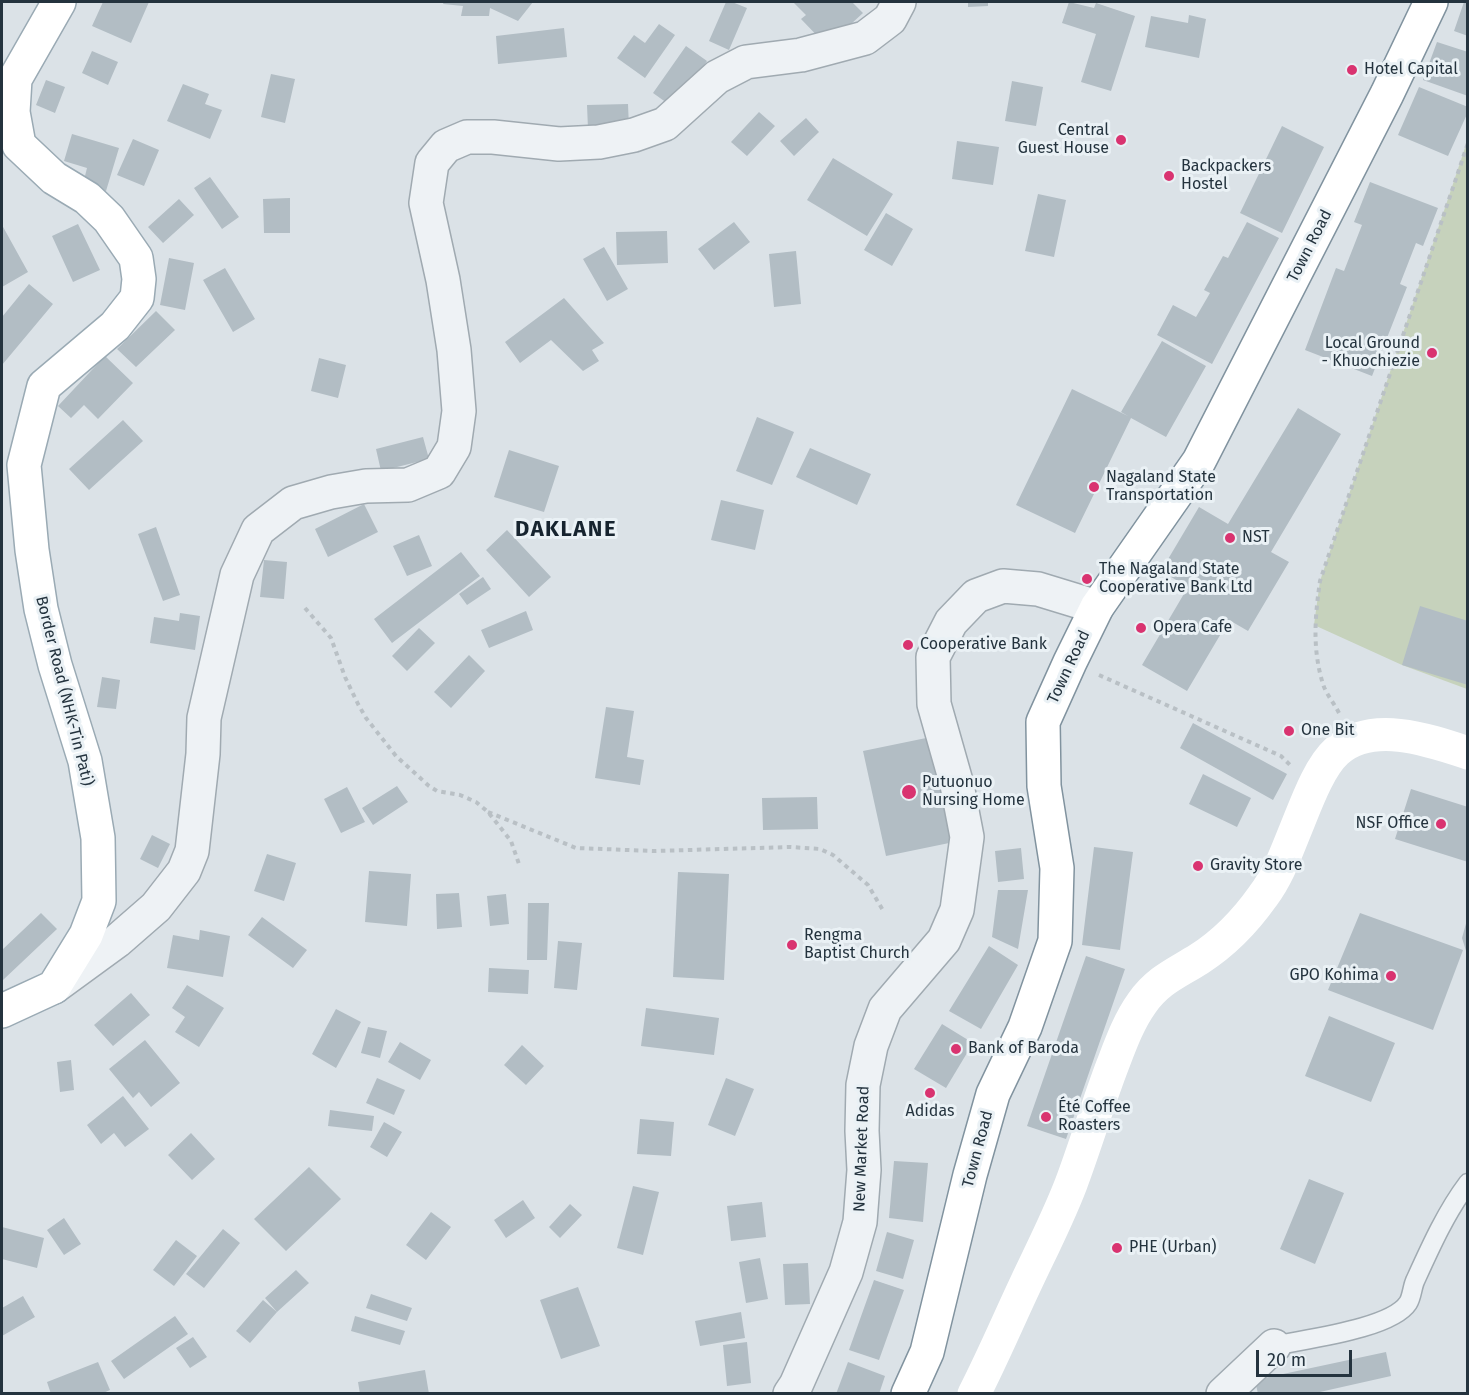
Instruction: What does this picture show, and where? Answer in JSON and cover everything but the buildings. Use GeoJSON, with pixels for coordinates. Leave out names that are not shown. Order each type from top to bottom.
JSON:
{"type":"FeatureCollection","features":[{"type":"Feature","properties":{"kind":"main road","name":"Border Road (NHK-Tin Pati)"},"geometry":{"type":"LineString","coordinates":[[54,987],[86,935],[99,901],[98,838],[85,760],[55,666],[42,609],[32,550],[24,465],[44,386],[115,326],[137,298],[139,279],[136,258],[109,219],[87,198],[54,178],[19,145],[13,112],[15,79],[59,2]]}},
{"type":"Feature","properties":{"kind":"main road","name":"Town Road"},"geometry":{"type":"LineString","coordinates":[[908,1394],[927,1352],[970,1174],[993,1094],[1025,1027],[1055,941],[1057,868],[1044,786],[1043,722],[1097,607],[1199,461],[1387,94],[1431,2]]}},
{"type":"Feature","properties":{"kind":"main road"},"geometry":{"type":"LineString","coordinates":[[974,1394],[1052,1233],[1072,1182],[1094,1112],[1125,1034],[1142,1003],[1162,980],[1200,958],[1226,938],[1264,895],[1280,867],[1313,789],[1324,768],[1337,751],[1373,735],[1392,735],[1415,738],[1467,753]]}},
{"type":"Feature","properties":{"kind":"main road"},"geometry":{"type":"LineString","coordinates":[[2,1011],[54,987]]}},
{"type":"Feature","properties":{"kind":"street"},"geometry":{"type":"LineString","coordinates":[[54,987],[117,941],[156,908],[184,871],[192,851],[203,754],[204,718],[237,575],[258,530],[293,503],[330,492],[366,486],[408,485],[439,472],[454,447],[459,411],[454,350],[443,280],[426,203],[432,163],[446,146],[466,137],[493,137],[558,144],[599,142],[634,135],[664,124],[717,77],[746,62],[801,55],[865,38],[890,19],[899,2]]}},
{"type":"Feature","properties":{"kind":"street","name":"New Market Road"},"geometry":{"type":"LineString","coordinates":[[790,1394],[846,1272],[860,1222],[864,1170],[863,1085],[871,1046],[885,1009],[944,940],[957,910],[967,837],[957,785],[934,705],[933,657],[951,622],[976,596],[1003,586],[1038,589],[1097,607]]}},
{"type":"Feature","properties":{"kind":"street"},"geometry":{"type":"LineString","coordinates":[[1222,1394],[1274,1346]]}},
{"type":"Feature","properties":{"kind":"lane"},"geometry":{"type":"LineString","coordinates":[[1274,1346],[1379,1323],[1396,1315],[1409,1302],[1414,1284],[1432,1246],[1449,1212],[1467,1184]]}},
{"type":"Feature","properties":{"kind":"path"},"geometry":{"type":"LineString","coordinates":[[1356,741],[1323,685],[1314,625],[1320,580],[1467,143]]}},
{"type":"Feature","properties":{"kind":"path"},"geometry":{"type":"LineString","coordinates":[[305,608],[331,638],[345,677],[358,704],[366,718],[396,756],[429,786],[438,791],[460,795],[476,802],[488,812],[511,841],[519,864]]}},
{"type":"Feature","properties":{"kind":"path"},"geometry":{"type":"LineString","coordinates":[[1070,662],[1281,756],[1313,789]]}},
{"type":"Feature","properties":{"kind":"path"},"geometry":{"type":"LineString","coordinates":[[488,812],[576,848],[654,851],[791,847],[820,849],[834,855],[868,885],[884,912]]}},
{"type":"Feature","properties":{"kind":"green space","name":"Local Ground - Khuochiezie"},"geometry":{"type":"Polygon","coordinates":[[[1467,142],[1467,689],[1402,665],[1314,625],[1320,581],[1467,142]]]}},
{"type":"Feature","properties":{"kind":"place","name":"Hotel Capital"},"geometry":{"type":"Point","coordinates":[1352,70]}},
{"type":"Feature","properties":{"kind":"place","name":"Central Guest House"},"geometry":{"type":"Point","coordinates":[1121,140]}},
{"type":"Feature","properties":{"kind":"place","name":"Backpackers Hostel"},"geometry":{"type":"Point","coordinates":[1169,176]}},
{"type":"Feature","properties":{"kind":"place","name":"Local Ground - Khuochiezie"},"geometry":{"type":"Point","coordinates":[1432,353]}},
{"type":"Feature","properties":{"kind":"place","name":"Nagaland State Transportation"},"geometry":{"type":"Point","coordinates":[1094,487]}},
{"type":"Feature","properties":{"kind":"place","name":"NST"},"geometry":{"type":"Point","coordinates":[1230,538]}},
{"type":"Feature","properties":{"kind":"place","name":"The Nagaland State Cooperative Bank Ltd"},"geometry":{"type":"Point","coordinates":[1087,579]}},
{"type":"Feature","properties":{"kind":"place","name":"Opera Cafe"},"geometry":{"type":"Point","coordinates":[1141,628]}},
{"type":"Feature","properties":{"kind":"place","name":"Cooperative Bank"},"geometry":{"type":"Point","coordinates":[908,645]}},
{"type":"Feature","properties":{"kind":"place","name":"One Bit"},"geometry":{"type":"Point","coordinates":[1289,731]}},
{"type":"Feature","properties":{"kind":"place","name":"Putuonuo Nursing Home"},"geometry":{"type":"Point","coordinates":[909,792]}},
{"type":"Feature","properties":{"kind":"place","name":"NSF Office"},"geometry":{"type":"Point","coordinates":[1441,824]}},
{"type":"Feature","properties":{"kind":"place","name":"Gravity Store"},"geometry":{"type":"Point","coordinates":[1198,866]}},
{"type":"Feature","properties":{"kind":"place","name":"Rengma Baptist Church"},"geometry":{"type":"Point","coordinates":[792,945]}},
{"type":"Feature","properties":{"kind":"place","name":"GPO Kohima"},"geometry":{"type":"Point","coordinates":[1391,976]}},
{"type":"Feature","properties":{"kind":"place","name":"Bank of Baroda"},"geometry":{"type":"Point","coordinates":[956,1049]}},
{"type":"Feature","properties":{"kind":"place","name":"Adidas"},"geometry":{"type":"Point","coordinates":[930,1093]}},
{"type":"Feature","properties":{"kind":"place","name":"Été Coffee Roasters"},"geometry":{"type":"Point","coordinates":[1046,1117]}},
{"type":"Feature","properties":{"kind":"place","name":"PHE (Urban)"},"geometry":{"type":"Point","coordinates":[1117,1248]}},
{"type":"Feature","properties":{"kind":"district","name":"DAKLANE"},"geometry":{"type":"Point","coordinates":[566,530]}}]}
